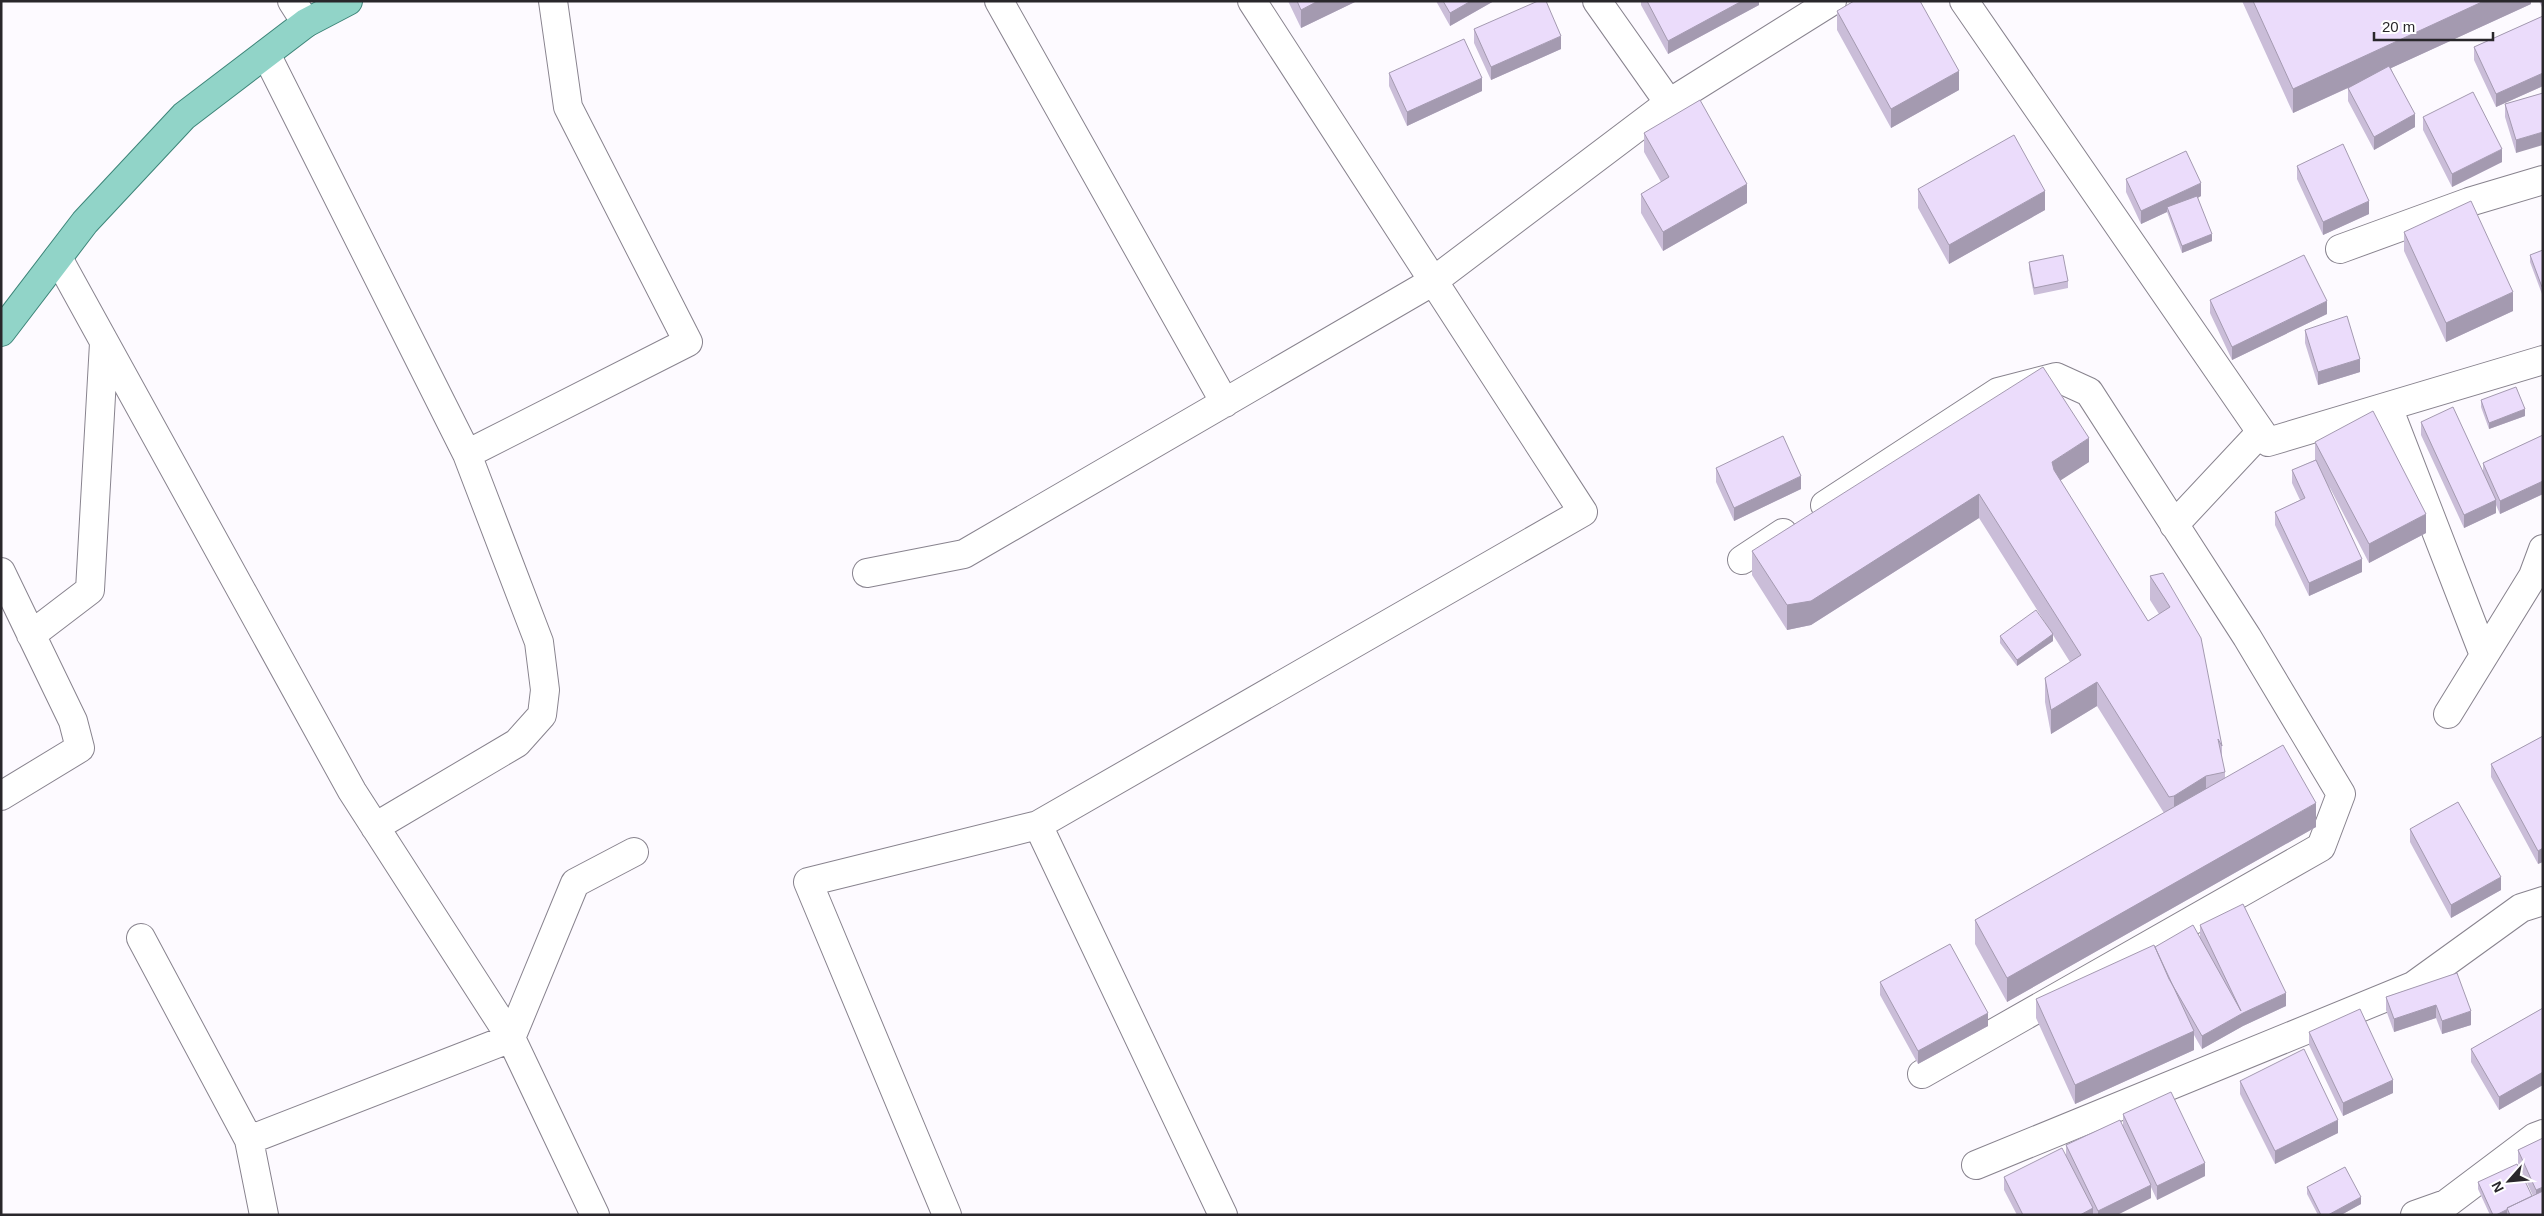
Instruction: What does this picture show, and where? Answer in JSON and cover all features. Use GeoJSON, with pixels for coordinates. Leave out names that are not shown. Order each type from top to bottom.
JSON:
{"type":"FeatureCollection","features":[{"type":"Feature","properties":{"kind":"main road"},"geometry":{"type":"LineString","coordinates":[[1,332],[84,222],[184,116],[266,54],[299,12],[348,1]]}},
{"type":"Feature","properties":{"kind":"street"},"geometry":{"type":"LineString","coordinates":[[467,454],[688,342],[568,107],[552,1]]}},
{"type":"Feature","properties":{"kind":"street"},"geometry":{"type":"LineString","coordinates":[[999,1],[1225,404]]}},
{"type":"Feature","properties":{"kind":"street"},"geometry":{"type":"LineString","coordinates":[[947,1215],[808,882],[1038,825],[1583,512],[1432,282],[1252,1]]}},
{"type":"Feature","properties":{"kind":"street"},"geometry":{"type":"LineString","coordinates":[[1597,1],[1669,103]]}},
{"type":"Feature","properties":{"kind":"street"},"geometry":{"type":"LineString","coordinates":[[867,573],[964,554],[1432,282],[1669,103],[1832,1]]}},
{"type":"Feature","properties":{"kind":"street"},"geometry":{"type":"LineString","coordinates":[[1964,1],[2268,442],[2543,360]]}},
{"type":"Feature","properties":{"kind":"street"},"geometry":{"type":"LineString","coordinates":[[266,54],[467,454],[539,642],[544,690],[542,715],[517,743],[375,827]]}},
{"type":"Feature","properties":{"kind":"street"},"geometry":{"type":"LineString","coordinates":[[2340,249],[2469,202],[2543,180]]}},
{"type":"Feature","properties":{"kind":"street"},"geometry":{"type":"LineString","coordinates":[[58,258],[348,782],[511,1038],[595,1215]]}},
{"type":"Feature","properties":{"kind":"street"},"geometry":{"type":"LineString","coordinates":[[31,635],[90,590],[104,343]]}},
{"type":"Feature","properties":{"kind":"street"},"geometry":{"type":"LineString","coordinates":[[1742,560],[1998,392],[2056,377],[2089,392],[2247,637],[2341,794],[2322,847],[1922,1074]]}},
{"type":"Feature","properties":{"kind":"street"},"geometry":{"type":"LineString","coordinates":[[2388,407],[2484,655]]}},
{"type":"Feature","properties":{"kind":"street"},"geometry":{"type":"LineString","coordinates":[[2174,525],[2261,432]]}},
{"type":"Feature","properties":{"kind":"street"},"geometry":{"type":"LineString","coordinates":[[2448,714],[2533,576],[2543,549]]}},
{"type":"Feature","properties":{"kind":"street"},"geometry":{"type":"LineString","coordinates":[[1,572],[73,721],[80,748],[1,796]]}},
{"type":"Feature","properties":{"kind":"street"},"geometry":{"type":"LineString","coordinates":[[1038,825],[1223,1215]]}},
{"type":"Feature","properties":{"kind":"street"},"geometry":{"type":"LineString","coordinates":[[249,1140],[511,1038],[575,883],[634,852]]}},
{"type":"Feature","properties":{"kind":"street"},"geometry":{"type":"LineString","coordinates":[[1976,1165],[2413,986],[2520,908],[2543,901]]}},
{"type":"Feature","properties":{"kind":"street"},"geometry":{"type":"LineString","coordinates":[[141,938],[249,1140],[264,1215]]}},
{"type":"Feature","properties":{"kind":"street"},"geometry":{"type":"LineString","coordinates":[[2415,1215],[2446,1209],[2534,1137],[2543,1134]]}},
{"type":"Feature","properties":{"kind":"building"},"geometry":{"type":"Polygon","coordinates":[[[1297,1],[1318,1],[1301,10],[1297,1]]]}},
{"type":"Feature","properties":{"kind":"building"},"geometry":{"type":"Polygon","coordinates":[[[1443,1],[1471,1],[1450,13],[1443,1]]]}},
{"type":"Feature","properties":{"kind":"building"},"geometry":{"type":"Polygon","coordinates":[[[1538,1],[1546,1],[1561,36],[1491,67],[1474,29],[1538,1]]]}},
{"type":"Feature","properties":{"kind":"building"},"geometry":{"type":"Polygon","coordinates":[[[1647,1],[1742,1],[1668,41],[1647,1]]]}},
{"type":"Feature","properties":{"kind":"building"},"geometry":{"type":"Polygon","coordinates":[[[1854,1],[1920,1],[1959,71],[1891,109],[1837,11],[1854,1]]]}},
{"type":"Feature","properties":{"kind":"building"},"geometry":{"type":"Polygon","coordinates":[[[2253,1],[2484,1],[2293,89],[2253,1]]]}},
{"type":"Feature","properties":{"kind":"building"},"geometry":{"type":"Polygon","coordinates":[[[2543,16],[2543,73],[2496,94],[2474,47],[2543,16]]]}},
{"type":"Feature","properties":{"kind":"building"},"geometry":{"type":"Polygon","coordinates":[[[1464,39],[1482,78],[1407,112],[1389,73],[1464,39]]]}},
{"type":"Feature","properties":{"kind":"building"},"geometry":{"type":"Polygon","coordinates":[[[2389,66],[2415,114],[2374,137],[2348,88],[2389,66]]]}},
{"type":"Feature","properties":{"kind":"building"},"geometry":{"type":"Polygon","coordinates":[[[2473,92],[2502,149],[2452,174],[2423,117],[2473,92]]]}},
{"type":"Feature","properties":{"kind":"building"},"geometry":{"type":"Polygon","coordinates":[[[2543,93],[2543,132],[2516,140],[2505,104],[2543,93]]]}},
{"type":"Feature","properties":{"kind":"building"},"geometry":{"type":"Polygon","coordinates":[[[1700,100],[1747,184],[1663,232],[1641,194],[1669,177],[1644,133],[1700,100]]]}},
{"type":"Feature","properties":{"kind":"building"},"geometry":{"type":"Polygon","coordinates":[[[2014,135],[2045,191],[1949,245],[1918,189],[2014,135]]]}},
{"type":"Feature","properties":{"kind":"building"},"geometry":{"type":"Polygon","coordinates":[[[2343,144],[2369,201],[2323,222],[2297,166],[2343,144]]]}},
{"type":"Feature","properties":{"kind":"building"},"geometry":{"type":"Polygon","coordinates":[[[2186,151],[2201,183],[2141,211],[2126,179],[2186,151]]]}},
{"type":"Feature","properties":{"kind":"building"},"geometry":{"type":"Polygon","coordinates":[[[2197,196],[2212,234],[2182,246],[2167,207],[2197,196]]]}},
{"type":"Feature","properties":{"kind":"building"},"geometry":{"type":"Polygon","coordinates":[[[2471,201],[2513,292],[2446,323],[2404,232],[2471,201]]]}},
{"type":"Feature","properties":{"kind":"building"},"geometry":{"type":"Polygon","coordinates":[[[2543,250],[2543,287],[2542,287],[2530,255],[2543,250]]]}},
{"type":"Feature","properties":{"kind":"building"},"geometry":{"type":"Polygon","coordinates":[[[2063,255],[2068,281],[2034,288],[2029,262],[2063,255]]]}},
{"type":"Feature","properties":{"kind":"building"},"geometry":{"type":"Polygon","coordinates":[[[2304,255],[2327,301],[2232,347],[2210,300],[2304,255]]]}},
{"type":"Feature","properties":{"kind":"building"},"geometry":{"type":"Polygon","coordinates":[[[2347,316],[2360,359],[2318,372],[2305,330],[2347,316]]]}},
{"type":"Feature","properties":{"kind":"building"},"geometry":{"type":"Polygon","coordinates":[[[2043,367],[2089,438],[2052,462],[2054,470],[2148,621],[2170,607],[2150,576],[2163,573],[2201,638],[2222,746],[2218,739],[2225,772],[2206,776],[2174,796],[2169,797],[2097,682],[2051,710],[2045,678],[2081,655],[1979,494],[1811,601],[1787,605],[1752,551],[2043,367]]]}},
{"type":"Feature","properties":{"kind":"building"},"geometry":{"type":"Polygon","coordinates":[[[2516,387],[2525,409],[2489,423],[2481,400],[2516,387]]]}},
{"type":"Feature","properties":{"kind":"building"},"geometry":{"type":"Polygon","coordinates":[[[2453,407],[2496,500],[2464,515],[2421,422],[2453,407]]]}},
{"type":"Feature","properties":{"kind":"building"},"geometry":{"type":"Polygon","coordinates":[[[2373,411],[2426,514],[2369,544],[2315,442],[2373,411]]]}},
{"type":"Feature","properties":{"kind":"building"},"geometry":{"type":"Polygon","coordinates":[[[2543,435],[2543,481],[2500,501],[2483,463],[2543,435]]]}},
{"type":"Feature","properties":{"kind":"building"},"geometry":{"type":"Polygon","coordinates":[[[1783,436],[1801,476],[1734,508],[1716,468],[1783,436]]]}},
{"type":"Feature","properties":{"kind":"building"},"geometry":{"type":"Polygon","coordinates":[[[2316,460],[2362,559],[2309,583],[2275,512],[2305,498],[2292,470],[2316,460]]]}},
{"type":"Feature","properties":{"kind":"building"},"geometry":{"type":"Polygon","coordinates":[[[2036,610],[2053,634],[2017,660],[2000,636],[2036,610]]]}},
{"type":"Feature","properties":{"kind":"building"},"geometry":{"type":"Polygon","coordinates":[[[2543,736],[2543,848],[2538,851],[2491,764],[2543,736]]]}},
{"type":"Feature","properties":{"kind":"building"},"geometry":{"type":"Polygon","coordinates":[[[2283,745],[2316,803],[2007,978],[1975,920],[2283,745]]]}},
{"type":"Feature","properties":{"kind":"building"},"geometry":{"type":"Polygon","coordinates":[[[2458,802],[2501,877],[2451,905],[2410,829],[2458,802]]]}},
{"type":"Feature","properties":{"kind":"building"},"geometry":{"type":"Polygon","coordinates":[[[2243,904],[2286,993],[2243,1013],[2202,1036],[2169,979],[2155,947],[2193,925],[2241,1011],[2200,925],[2243,904]]]}},
{"type":"Feature","properties":{"kind":"building"},"geometry":{"type":"Polygon","coordinates":[[[1950,944],[1988,1013],[1918,1051],[1880,982],[1950,944]]]}},
{"type":"Feature","properties":{"kind":"building"},"geometry":{"type":"Polygon","coordinates":[[[2154,945],[2194,1031],[2075,1085],[2036,999],[2154,945]]]}},
{"type":"Feature","properties":{"kind":"building"},"geometry":{"type":"Polygon","coordinates":[[[2457,973],[2471,1011],[2442,1021],[2436,1005],[2394,1019],[2386,997],[2457,973]]]}},
{"type":"Feature","properties":{"kind":"building"},"geometry":{"type":"Polygon","coordinates":[[[2543,1008],[2543,1072],[2499,1097],[2471,1049],[2543,1008]]]}},
{"type":"Feature","properties":{"kind":"building"},"geometry":{"type":"Polygon","coordinates":[[[2360,1009],[2393,1080],[2343,1103],[2309,1032],[2360,1009]]]}},
{"type":"Feature","properties":{"kind":"building"},"geometry":{"type":"Polygon","coordinates":[[[2304,1049],[2338,1120],[2275,1151],[2240,1081],[2304,1049]]]}},
{"type":"Feature","properties":{"kind":"building"},"geometry":{"type":"Polygon","coordinates":[[[2171,1092],[2205,1163],[2157,1186],[2123,1114],[2171,1092]]]}},
{"type":"Feature","properties":{"kind":"building"},"geometry":{"type":"Polygon","coordinates":[[[2120,1120],[2151,1185],[2098,1211],[2066,1145],[2120,1120]]]}},
{"type":"Feature","properties":{"kind":"building"},"geometry":{"type":"Polygon","coordinates":[[[2543,1138],[2543,1187],[2536,1190],[2518,1150],[2543,1138]]]}},
{"type":"Feature","properties":{"kind":"building"},"geometry":{"type":"Polygon","coordinates":[[[2062,1148],[2093,1208],[2080,1215],[2023,1215],[2004,1177],[2062,1148]]]}},
{"type":"Feature","properties":{"kind":"building"},"geometry":{"type":"Polygon","coordinates":[[[2517,1164],[2532,1196],[2493,1215],[2478,1182],[2517,1164]]]}},
{"type":"Feature","properties":{"kind":"building"},"geometry":{"type":"Polygon","coordinates":[[[2345,1167],[2361,1197],[2328,1215],[2321,1215],[2307,1187],[2345,1167]]]}},
{"type":"Feature","properties":{"kind":"building"},"geometry":{"type":"Polygon","coordinates":[[[2543,1191],[2543,1215],[2510,1215],[2507,1208],[2543,1191]]]}}]}
